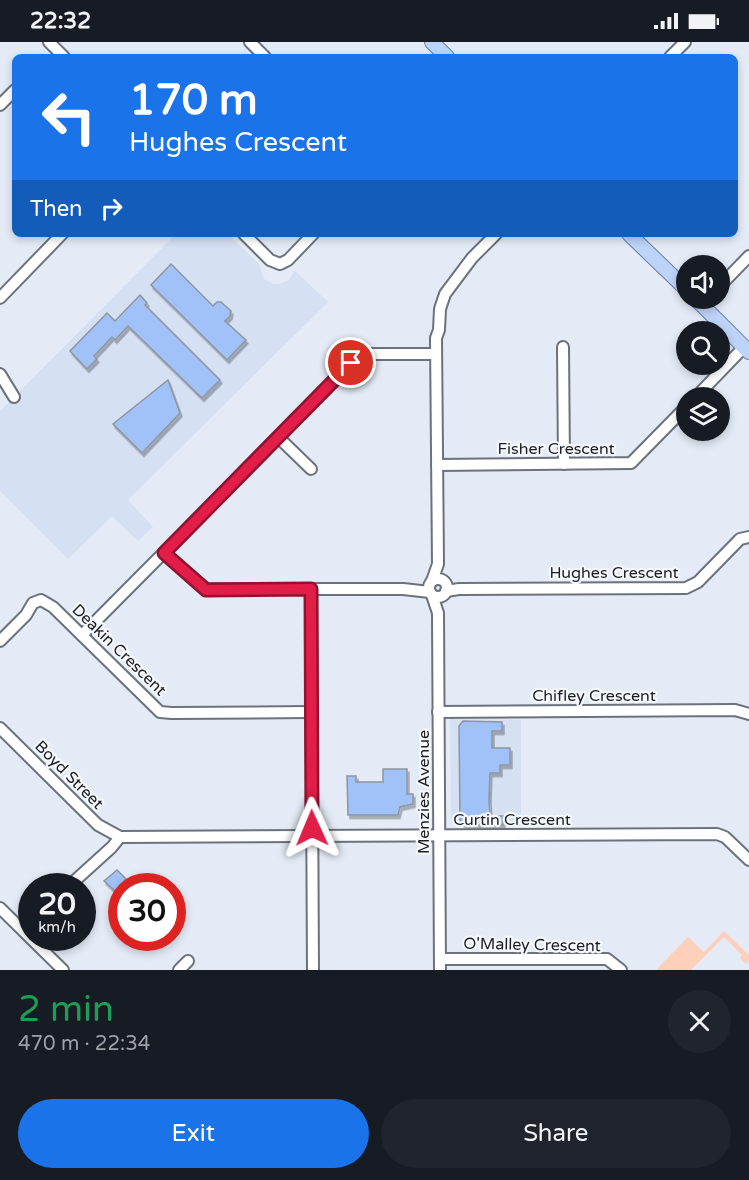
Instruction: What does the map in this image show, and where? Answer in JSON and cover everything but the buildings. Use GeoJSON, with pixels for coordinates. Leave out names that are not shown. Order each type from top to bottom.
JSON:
{"type":"FeatureCollection","features":[{"type":"Feature","properties":{"kind":"main road"},"geometry":{"type":"LineString","coordinates":[[432,42],[444,54]]}},
{"type":"Feature","properties":{"kind":"main road"},"geometry":{"type":"LineString","coordinates":[[632,237],[676,279]]}},
{"type":"Feature","properties":{"kind":"main road"},"geometry":{"type":"LineString","coordinates":[[710,309],[747,349]]}},
{"type":"Feature","properties":{"kind":"street"},"geometry":{"type":"LineString","coordinates":[[250,42],[263,54]]}},
{"type":"Feature","properties":{"kind":"street"},"geometry":{"type":"LineString","coordinates":[[673,54],[685,42]]}},
{"type":"Feature","properties":{"kind":"street"},"geometry":{"type":"LineString","coordinates":[[0,105],[12,93]]}},
{"type":"Feature","properties":{"kind":"street"},"geometry":{"type":"LineString","coordinates":[[0,298],[59,237]]}},
{"type":"Feature","properties":{"kind":"street"},"geometry":{"type":"LineString","coordinates":[[247,237],[270,260],[278,264],[284,263],[311,237]]}},
{"type":"Feature","properties":{"kind":"street","name":"Menzies Avenue"},"geometry":{"type":"LineString","coordinates":[[440,964],[436,338],[439,330],[440,309],[445,294],[472,258],[493,237]]}},
{"type":"Feature","properties":{"kind":"street"},"geometry":{"type":"LineString","coordinates":[[730,276],[749,256]]}},
{"type":"Feature","properties":{"kind":"street"},"geometry":{"type":"LineString","coordinates":[[563,348],[564,464]]}},
{"type":"Feature","properties":{"kind":"street"},"geometry":{"type":"LineString","coordinates":[[707,387],[747,349]]}},
{"type":"Feature","properties":{"kind":"street"},"geometry":{"type":"LineString","coordinates":[[82,635],[358,357],[363,354],[436,354]]}},
{"type":"Feature","properties":{"kind":"street"},"geometry":{"type":"LineString","coordinates":[[0,374],[14,397]]}},
{"type":"Feature","properties":{"kind":"street","name":"Fisher Crescent"},"geometry":{"type":"LineString","coordinates":[[437,465],[631,463],[676,417]]}},
{"type":"Feature","properties":{"kind":"street"},"geometry":{"type":"LineString","coordinates":[[278,437],[311,469]]}},
{"type":"Feature","properties":{"kind":"street","name":"Hughes Crescent"},"geometry":{"type":"LineString","coordinates":[[164,553],[206,590],[686,588],[698,582],[740,539],[749,537]]}},
{"type":"Feature","properties":{"kind":"street"},"geometry":{"type":"LineString","coordinates":[[311,589],[313,970]]}},
{"type":"Feature","properties":{"kind":"street","name":"Deakin Crescent"},"geometry":{"type":"LineString","coordinates":[[0,641],[26,615],[33,603],[39,600],[49,604],[160,712],[311,712]]}},
{"type":"Feature","properties":{"kind":"street","name":"Chifley Crescent"},"geometry":{"type":"LineString","coordinates":[[438,712],[735,710],[749,713]]}},
{"type":"Feature","properties":{"kind":"street","name":"Boyd Street"},"geometry":{"type":"LineString","coordinates":[[0,728],[98,825],[120,837]]}},
{"type":"Feature","properties":{"kind":"street"},"geometry":{"type":"LineString","coordinates":[[94,861],[103,847],[107,831]]}},
{"type":"Feature","properties":{"kind":"street","name":"Curtin Crescent"},"geometry":{"type":"LineString","coordinates":[[120,837],[717,834],[724,837],[749,860]]}},
{"type":"Feature","properties":{"kind":"street"},"geometry":{"type":"LineString","coordinates":[[82,873],[120,837]]}},
{"type":"Feature","properties":{"kind":"street"},"geometry":{"type":"LineString","coordinates":[[0,908],[18,921]]}},
{"type":"Feature","properties":{"kind":"street"},"geometry":{"type":"LineString","coordinates":[[47,951],[63,970]]}},
{"type":"Feature","properties":{"kind":"street","name":"O'Malley Crescent"},"geometry":{"type":"LineString","coordinates":[[440,964],[607,959],[621,970]]}},
{"type":"Feature","properties":{"kind":"street"},"geometry":{"type":"LineString","coordinates":[[179,970],[188,961]]}},
{"type":"Feature","properties":{"kind":"shaded area"},"geometry":{"type":"Polygon","coordinates":[[[173,237],[231,237],[259,264],[264,279],[280,284],[289,280],[294,270],[328,302],[128,500],[153,527],[138,541],[112,516],[68,559],[0,491],[0,411],[173,237]]]}},
{"type":"Feature","properties":{"kind":"shaded area"},"geometry":{"type":"Polygon","coordinates":[[[450,719],[521,720],[521,823],[451,823],[450,719]]]}},
{"type":"Feature","properties":{"kind":"shaded area"},"geometry":{"type":"Polygon","coordinates":[[[724,931],[749,955],[749,961],[746,964],[740,958],[742,955],[724,937],[691,970],[656,970],[688,937],[704,952],[724,931]]]}},
{"type":"Feature","properties":{"kind":"route"},"geometry":{"type":"LineString","coordinates":[[312,828],[311,589],[206,590],[164,553],[351,363]]}}]}
